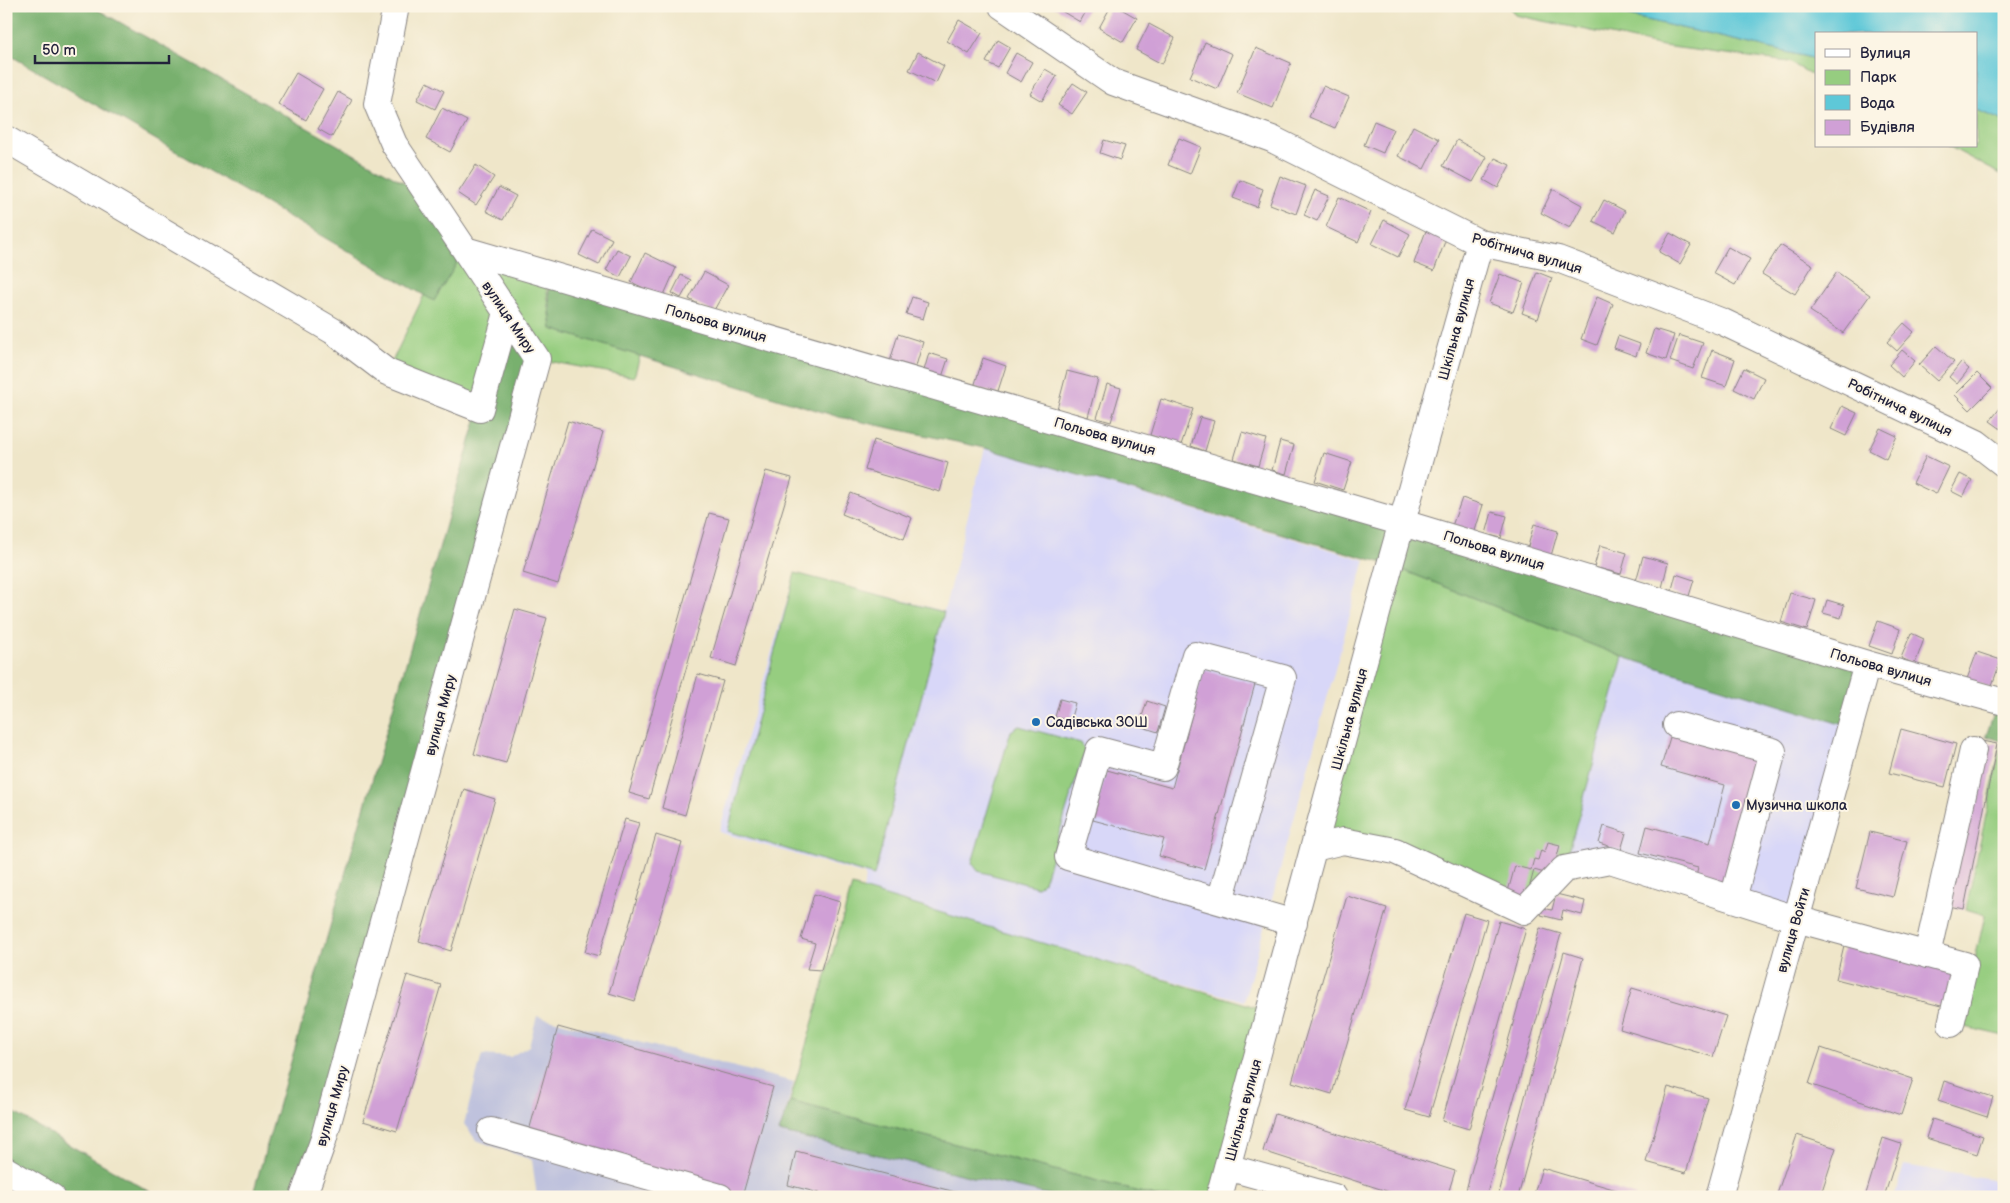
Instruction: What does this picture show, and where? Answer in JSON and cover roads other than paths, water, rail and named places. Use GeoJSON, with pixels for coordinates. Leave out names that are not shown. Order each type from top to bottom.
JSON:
{"type":"FeatureCollection","features":[{"type":"Feature","properties":{"kind":"street"},"geometry":{"type":"LineString","coordinates":[[396,6],[377,104],[394,144],[465,250]]}},
{"type":"Feature","properties":{"kind":"street","name":"Робітнича вулиця"},"geometry":{"type":"LineString","coordinates":[[1002,6],[1113,82],[1272,139],[1480,242],[1558,259],[1723,322],[1977,443],[2004,464]]}},
{"type":"Feature","properties":{"kind":"street"},"geometry":{"type":"LineString","coordinates":[[6,139],[333,331],[387,372],[480,409],[507,314]]}},
{"type":"Feature","properties":{"kind":"street","name":"Шкільна вулиця"},"geometry":{"type":"LineString","coordinates":[[1219,1197],[1480,242]]}},
{"type":"Feature","properties":{"kind":"street","name":"вулиця Миру"},"geometry":{"type":"LineString","coordinates":[[303,1197],[323,1141],[538,359],[465,250]]}},
{"type":"Feature","properties":{"kind":"street","name":"Польова вулиця"},"geometry":{"type":"LineString","coordinates":[[465,250],[1403,523],[1867,664],[2004,702]]}},
{"type":"Feature","properties":{"kind":"street"},"geometry":{"type":"LineString","coordinates":[[1220,901],[1283,678],[1195,655],[1163,767],[1099,750],[1068,858],[1294,923]]}},
{"type":"Feature","properties":{"kind":"street","name":"вулиця Войти"},"geometry":{"type":"LineString","coordinates":[[1719,1197],[1867,664]]}},
{"type":"Feature","properties":{"kind":"street"},"geometry":{"type":"LineString","coordinates":[[1676,725],[1773,751],[1734,899]]}},
{"type":"Feature","properties":{"kind":"street"},"geometry":{"type":"LineString","coordinates":[[1926,955],[1973,750]]}},
{"type":"Feature","properties":{"kind":"street"},"geometry":{"type":"LineString","coordinates":[[1314,848],[1343,841],[1395,851],[1524,911],[1564,869],[1610,860],[1796,919],[1965,965],[1951,1024]]}},
{"type":"Feature","properties":{"kind":"street"},"geometry":{"type":"LineString","coordinates":[[492,1131],[720,1197]]}},
{"type":"Feature","properties":{"kind":"street"},"geometry":{"type":"LineString","coordinates":[[1227,1166],[1334,1197]]}},
{"type":"Feature","properties":{"kind":"street"},"geometry":{"type":"LineString","coordinates":[[6,1170],[52,1197]]}},
{"type":"Feature","properties":{"kind":"water"},"geometry":{"type":"Polygon","coordinates":[[[1586,6],[2004,6],[2004,121],[1978,111],[1978,32],[1815,32],[1815,59],[1586,6]]]}},
{"type":"Feature","properties":{"kind":"place","name":"Садівська ЗОШ"},"geometry":{"type":"Point","coordinates":[1036,722]}},
{"type":"Feature","properties":{"kind":"place","name":"Музична школа"},"geometry":{"type":"Point","coordinates":[1736,805]}}]}
